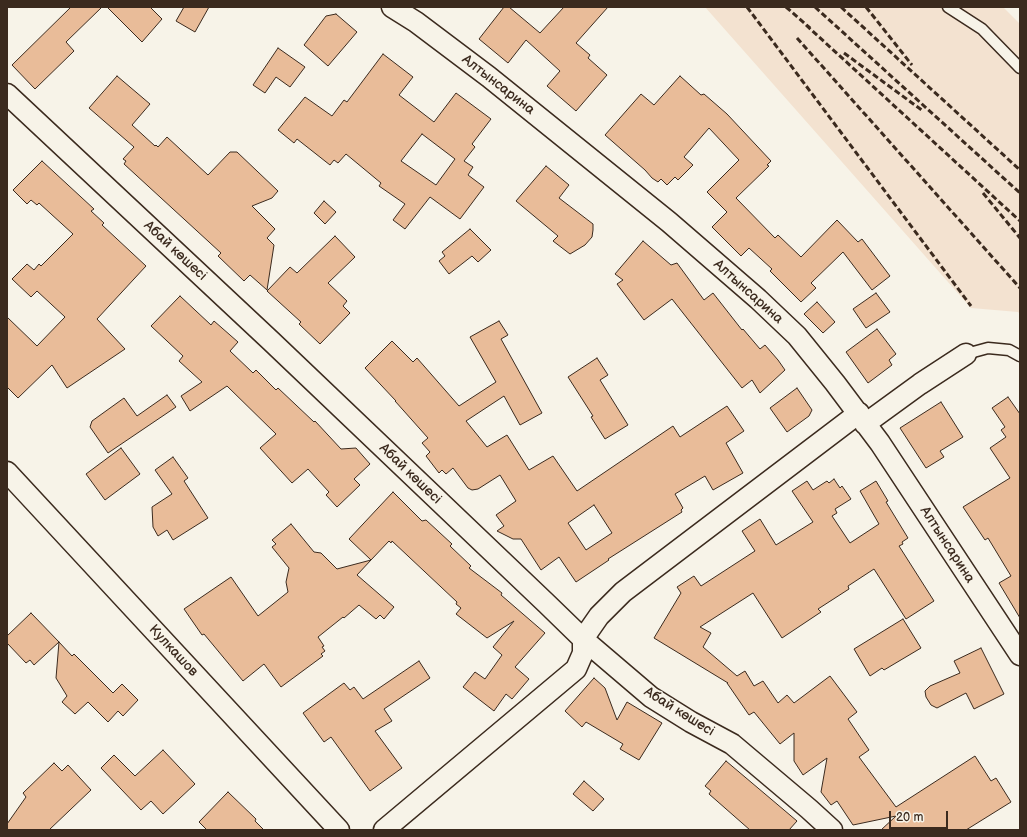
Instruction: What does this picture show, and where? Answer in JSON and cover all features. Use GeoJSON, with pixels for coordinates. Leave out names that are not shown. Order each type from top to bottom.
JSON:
{"type":"FeatureCollection","features":[{"type":"Feature","properties":{"kind":"street","name":"Алтынсарина"},"geometry":{"type":"LineString","coordinates":[[392,7],[416,22],[490,77],[668,222],[758,299],[797,336],[880,443],[1020,655]]}},
{"type":"Feature","properties":{"kind":"street","name":"Абай көшесі"},"geometry":{"type":"LineString","coordinates":[[7,94],[277,346],[542,598],[583,639],[651,697],[691,722],[732,744],[809,808],[832,830]]}},
{"type":"Feature","properties":{"kind":"street"},"geometry":{"type":"LineString","coordinates":[[384,830],[576,669],[583,653],[583,639],[599,616],[623,592],[862,418],[920,384],[966,354]]}},
{"type":"Feature","properties":{"kind":"street","name":"Кулкашов"},"geometry":{"type":"LineString","coordinates":[[7,472],[339,830]]}},
{"type":"Feature","properties":{"kind":"lane"},"geometry":{"type":"LineString","coordinates":[[948,7],[982,29],[1020,68]]}},
{"type":"Feature","properties":{"kind":"lane"},"geometry":{"type":"LineString","coordinates":[[966,354],[988,348],[1009,350],[1020,356]]}},
{"type":"Feature","properties":{"kind":"shaded area"},"geometry":{"type":"Polygon","coordinates":[[[705,7],[1003,7],[1020,24],[1020,314],[1018,312],[971,308],[705,7]]]}},
{"type":"Feature","properties":{"kind":"building"},"geometry":{"type":"Polygon","coordinates":[[[71,7],[102,7],[66,42],[74,51],[35,89],[12,65],[71,7]]]}},
{"type":"Feature","properties":{"kind":"building"},"geometry":{"type":"Polygon","coordinates":[[[107,7],[150,7],[162,19],[142,42],[107,7]]]}},
{"type":"Feature","properties":{"kind":"building"},"geometry":{"type":"Polygon","coordinates":[[[184,7],[209,7],[195,32],[176,21],[184,7]]]}},
{"type":"Feature","properties":{"kind":"building"},"geometry":{"type":"Polygon","coordinates":[[[504,7],[509,7],[540,33],[564,7],[608,7],[576,43],[590,55],[588,58],[607,75],[576,111],[547,86],[560,71],[526,40],[508,63],[479,39],[504,7]]]}},
{"type":"Feature","properties":{"kind":"building"},"geometry":{"type":"Polygon","coordinates":[[[336,14],[357,32],[328,66],[304,45],[326,16],[336,14]]]}},
{"type":"Feature","properties":{"kind":"building"},"geometry":{"type":"Polygon","coordinates":[[[278,48],[305,67],[290,87],[276,77],[265,93],[253,85],[278,48]]]}},
{"type":"Feature","properties":{"kind":"building"},"geometry":{"type":"Polygon","coordinates":[[[383,54],[413,77],[399,95],[434,122],[456,93],[491,119],[472,144],[475,147],[464,161],[473,167],[468,175],[484,187],[460,219],[430,197],[405,229],[393,220],[405,204],[379,186],[381,183],[346,154],[338,163],[334,160],[330,165],[297,139],[294,143],[278,130],[305,97],[332,116],[344,100],[347,102],[383,54]],[[422,134],[401,161],[436,185],[455,159],[422,134]]]}},
{"type":"Feature","properties":{"kind":"building"},"geometry":{"type":"Polygon","coordinates":[[[117,76],[150,104],[132,125],[155,146],[156,145],[158,147],[167,137],[208,175],[230,152],[237,152],[278,191],[272,198],[252,206],[275,229],[267,238],[274,245],[267,290],[250,275],[244,281],[218,256],[221,253],[124,164],[126,161],[123,159],[134,147],[89,108],[117,76]]]}},
{"type":"Feature","properties":{"kind":"building"},"geometry":{"type":"Polygon","coordinates":[[[680,76],[701,95],[704,94],[727,114],[771,161],[767,165],[769,166],[736,198],[775,238],[778,235],[801,257],[837,220],[858,242],[862,239],[890,276],[872,290],[843,252],[811,283],[816,288],[801,302],[770,271],[772,269],[749,248],[741,256],[712,227],[727,212],[707,192],[739,160],[709,128],[684,157],[693,165],[678,180],[675,177],[667,185],[661,179],[658,182],[652,178],[605,135],[641,94],[654,105],[680,76]]]}},
{"type":"Feature","properties":{"kind":"building"},"geometry":{"type":"Polygon","coordinates":[[[42,161],[94,209],[91,211],[104,223],[102,225],[146,266],[97,319],[125,349],[67,388],[52,365],[18,398],[7,387],[7,317],[37,346],[65,317],[37,291],[31,297],[12,279],[27,264],[34,270],[39,264],[41,266],[73,234],[39,203],[37,205],[31,200],[27,204],[13,190],[42,161]]]}},
{"type":"Feature","properties":{"kind":"building"},"geometry":{"type":"Polygon","coordinates":[[[546,166],[569,185],[559,198],[593,224],[592,237],[585,245],[570,254],[553,241],[558,236],[516,201],[546,166]]]}},
{"type":"Feature","properties":{"kind":"building"},"geometry":{"type":"Polygon","coordinates":[[[324,201],[336,212],[325,224],[314,213],[324,201]]]}},
{"type":"Feature","properties":{"kind":"building"},"geometry":{"type":"Polygon","coordinates":[[[470,229],[491,250],[478,262],[472,256],[449,274],[439,261],[445,256],[442,252],[470,229]]]}},
{"type":"Feature","properties":{"kind":"building"},"geometry":{"type":"Polygon","coordinates":[[[335,236],[355,257],[328,283],[347,301],[343,306],[350,313],[320,344],[299,324],[301,322],[267,291],[290,267],[297,273],[335,236]]]}},
{"type":"Feature","properties":{"kind":"building"},"geometry":{"type":"Polygon","coordinates":[[[643,241],[671,265],[677,263],[704,300],[713,293],[742,330],[743,329],[760,349],[765,345],[785,370],[760,393],[752,380],[742,388],[672,299],[644,320],[617,284],[623,280],[615,274],[643,241]]]}},
{"type":"Feature","properties":{"kind":"building"},"geometry":{"type":"Polygon","coordinates":[[[876,293],[890,312],[866,328],[853,309],[876,293]]]}},
{"type":"Feature","properties":{"kind":"building"},"geometry":{"type":"Polygon","coordinates":[[[180,296],[211,325],[214,321],[238,342],[230,351],[253,373],[256,370],[276,390],[278,388],[314,422],[315,421],[341,449],[356,448],[370,464],[354,479],[360,485],[337,507],[326,495],[329,492],[308,469],[292,483],[260,448],[276,434],[227,386],[190,411],[181,396],[202,382],[179,361],[183,356],[151,326],[180,296]]]}},
{"type":"Feature","properties":{"kind":"building"},"geometry":{"type":"Polygon","coordinates":[[[817,302],[835,322],[823,333],[804,314],[817,302]]]}},
{"type":"Feature","properties":{"kind":"building"},"geometry":{"type":"Polygon","coordinates":[[[499,321],[508,335],[501,339],[542,413],[520,425],[504,396],[466,421],[487,447],[507,435],[529,470],[553,456],[577,491],[673,426],[680,437],[727,406],[744,431],[726,443],[743,473],[713,490],[705,476],[675,494],[683,508],[681,510],[682,512],[608,559],[609,560],[576,582],[559,557],[541,570],[521,539],[513,539],[497,531],[504,526],[496,515],[516,501],[500,475],[478,489],[472,490],[468,488],[453,468],[446,474],[442,470],[439,473],[426,456],[430,452],[422,443],[428,438],[365,368],[392,341],[413,362],[417,358],[459,406],[496,382],[470,337],[499,321]],[[594,505],[568,523],[586,550],[612,533],[594,505]]]}},
{"type":"Feature","properties":{"kind":"building"},"geometry":{"type":"Polygon","coordinates":[[[877,329],[896,354],[889,360],[892,365],[868,383],[846,352],[877,329]]]}},
{"type":"Feature","properties":{"kind":"building"},"geometry":{"type":"Polygon","coordinates":[[[597,358],[608,375],[600,380],[628,425],[605,439],[591,417],[593,416],[568,377],[597,358]]]}},
{"type":"Feature","properties":{"kind":"building"},"geometry":{"type":"Polygon","coordinates":[[[797,388],[812,410],[809,416],[787,432],[770,408],[797,388]]]}},
{"type":"Feature","properties":{"kind":"building"},"geometry":{"type":"Polygon","coordinates":[[[167,395],[176,407],[108,453],[90,427],[92,421],[124,398],[137,416],[167,395]]]}},
{"type":"Feature","properties":{"kind":"building"},"geometry":{"type":"Polygon","coordinates":[[[1008,397],[1020,414],[1020,618],[999,583],[1011,576],[988,538],[985,540],[963,507],[1010,478],[990,448],[1006,437],[1001,430],[1005,427],[992,408],[1008,397]]]}},
{"type":"Feature","properties":{"kind":"building"},"geometry":{"type":"Polygon","coordinates":[[[941,402],[963,437],[940,451],[944,457],[926,468],[900,428],[941,402]]]}},
{"type":"Feature","properties":{"kind":"building"},"geometry":{"type":"Polygon","coordinates":[[[121,448],[140,474],[105,500],[86,474],[121,448]]]}},
{"type":"Feature","properties":{"kind":"building"},"geometry":{"type":"Polygon","coordinates":[[[173,457],[188,478],[184,481],[208,518],[173,540],[167,530],[158,536],[153,527],[152,507],[172,494],[155,470],[173,457]]]}},
{"type":"Feature","properties":{"kind":"building"},"geometry":{"type":"Polygon","coordinates":[[[834,479],[840,488],[842,486],[851,499],[835,509],[837,513],[832,516],[850,543],[879,524],[860,491],[876,481],[888,501],[886,502],[908,538],[899,546],[934,601],[906,619],[874,569],[848,586],[849,589],[818,609],[821,612],[782,638],[753,593],[700,627],[711,633],[703,647],[737,676],[745,671],[754,686],[763,681],[778,703],[787,695],[794,703],[830,676],[857,712],[848,719],[869,750],[859,757],[896,807],[975,756],[991,781],[996,778],[1011,802],[966,830],[881,830],[896,816],[853,825],[837,801],[831,805],[821,792],[827,758],[803,775],[794,761],[794,733],[780,744],[754,712],[749,715],[728,683],[654,638],[681,593],[677,587],[694,576],[701,586],[755,551],[742,531],[760,519],[776,545],[813,522],[792,491],[807,481],[813,490],[827,481],[829,483],[834,479]]]}},
{"type":"Feature","properties":{"kind":"building"},"geometry":{"type":"Polygon","coordinates":[[[393,492],[422,521],[426,520],[452,544],[450,546],[471,566],[469,568],[502,593],[501,595],[545,633],[515,667],[529,679],[512,699],[506,694],[494,711],[463,687],[475,672],[485,679],[502,655],[493,647],[514,621],[487,638],[456,614],[461,608],[456,604],[457,602],[392,541],[391,543],[389,541],[371,560],[349,539],[393,492]]]}},
{"type":"Feature","properties":{"kind":"building"},"geometry":{"type":"Polygon","coordinates":[[[291,524],[314,552],[321,553],[337,569],[371,560],[357,575],[394,607],[384,619],[380,615],[376,619],[359,605],[318,637],[324,646],[322,647],[325,651],[321,654],[323,656],[281,687],[264,664],[243,681],[204,634],[202,635],[184,609],[231,577],[258,616],[288,592],[286,582],[289,568],[272,547],[276,544],[272,540],[291,524]]]}},
{"type":"Feature","properties":{"kind":"building"},"geometry":{"type":"Polygon","coordinates":[[[31,613],[59,642],[34,665],[30,660],[26,663],[7,643],[7,636],[31,613]]]}},
{"type":"Feature","properties":{"kind":"building"},"geometry":{"type":"Polygon","coordinates":[[[903,619],[921,648],[884,670],[882,668],[870,676],[854,649],[903,619]]]}},
{"type":"Feature","properties":{"kind":"building"},"geometry":{"type":"Polygon","coordinates":[[[59,642],[72,656],[74,654],[113,693],[122,684],[138,700],[123,716],[118,711],[108,722],[88,702],[75,714],[62,702],[67,696],[56,678],[59,642]]]}},
{"type":"Feature","properties":{"kind":"building"},"geometry":{"type":"Polygon","coordinates":[[[981,648],[1004,694],[974,709],[966,693],[937,708],[931,705],[926,697],[925,691],[930,686],[960,673],[954,661],[981,648]]]}},
{"type":"Feature","properties":{"kind":"building"},"geometry":{"type":"Polygon","coordinates":[[[419,661],[430,678],[384,709],[392,721],[375,731],[402,768],[370,791],[331,737],[324,742],[303,713],[344,683],[350,690],[354,687],[363,699],[419,661]]]}},
{"type":"Feature","properties":{"kind":"building"},"geometry":{"type":"Polygon","coordinates":[[[594,678],[605,688],[617,720],[627,702],[662,723],[639,760],[620,749],[623,744],[586,722],[582,727],[565,711],[594,678]]]}},
{"type":"Feature","properties":{"kind":"building"},"geometry":{"type":"Polygon","coordinates":[[[163,750],[195,784],[163,814],[151,801],[141,810],[101,768],[114,755],[135,776],[163,750]]]}},
{"type":"Feature","properties":{"kind":"building"},"geometry":{"type":"Polygon","coordinates":[[[726,761],[797,821],[789,830],[750,830],[709,794],[711,791],[705,786],[726,761]]]}},
{"type":"Feature","properties":{"kind":"building"},"geometry":{"type":"Polygon","coordinates":[[[54,763],[62,771],[68,765],[91,790],[49,830],[7,830],[7,824],[26,797],[23,793],[54,763]]]}},
{"type":"Feature","properties":{"kind":"building"},"geometry":{"type":"Polygon","coordinates":[[[584,781],[604,799],[593,811],[573,794],[584,781]]]}},
{"type":"Feature","properties":{"kind":"building"},"geometry":{"type":"Polygon","coordinates":[[[228,792],[256,819],[255,821],[264,830],[207,830],[199,822],[228,792]]]}},
{"type":"Feature","properties":{"kind":"railway"},"geometry":{"type":"LineString","coordinates":[[747,7],[971,306]]}},
{"type":"Feature","properties":{"kind":"railway"},"geometry":{"type":"LineString","coordinates":[[786,7],[810,28]]}},
{"type":"Feature","properties":{"kind":"railway"},"geometry":{"type":"LineString","coordinates":[[815,7],[1020,193]]}},
{"type":"Feature","properties":{"kind":"railway"},"geometry":{"type":"LineString","coordinates":[[841,7],[1020,170]]}},
{"type":"Feature","properties":{"kind":"railway"},"geometry":{"type":"LineString","coordinates":[[866,7],[912,65]]}},
{"type":"Feature","properties":{"kind":"railway"},"geometry":{"type":"LineString","coordinates":[[806,25],[1020,221]]}},
{"type":"Feature","properties":{"kind":"railway"},"geometry":{"type":"LineString","coordinates":[[797,38],[1020,288]]}},
{"type":"Feature","properties":{"kind":"railway"},"geometry":{"type":"LineString","coordinates":[[844,53],[923,111]]}},
{"type":"Feature","properties":{"kind":"railway"},"geometry":{"type":"LineString","coordinates":[[983,193],[1020,238]]}}]}
